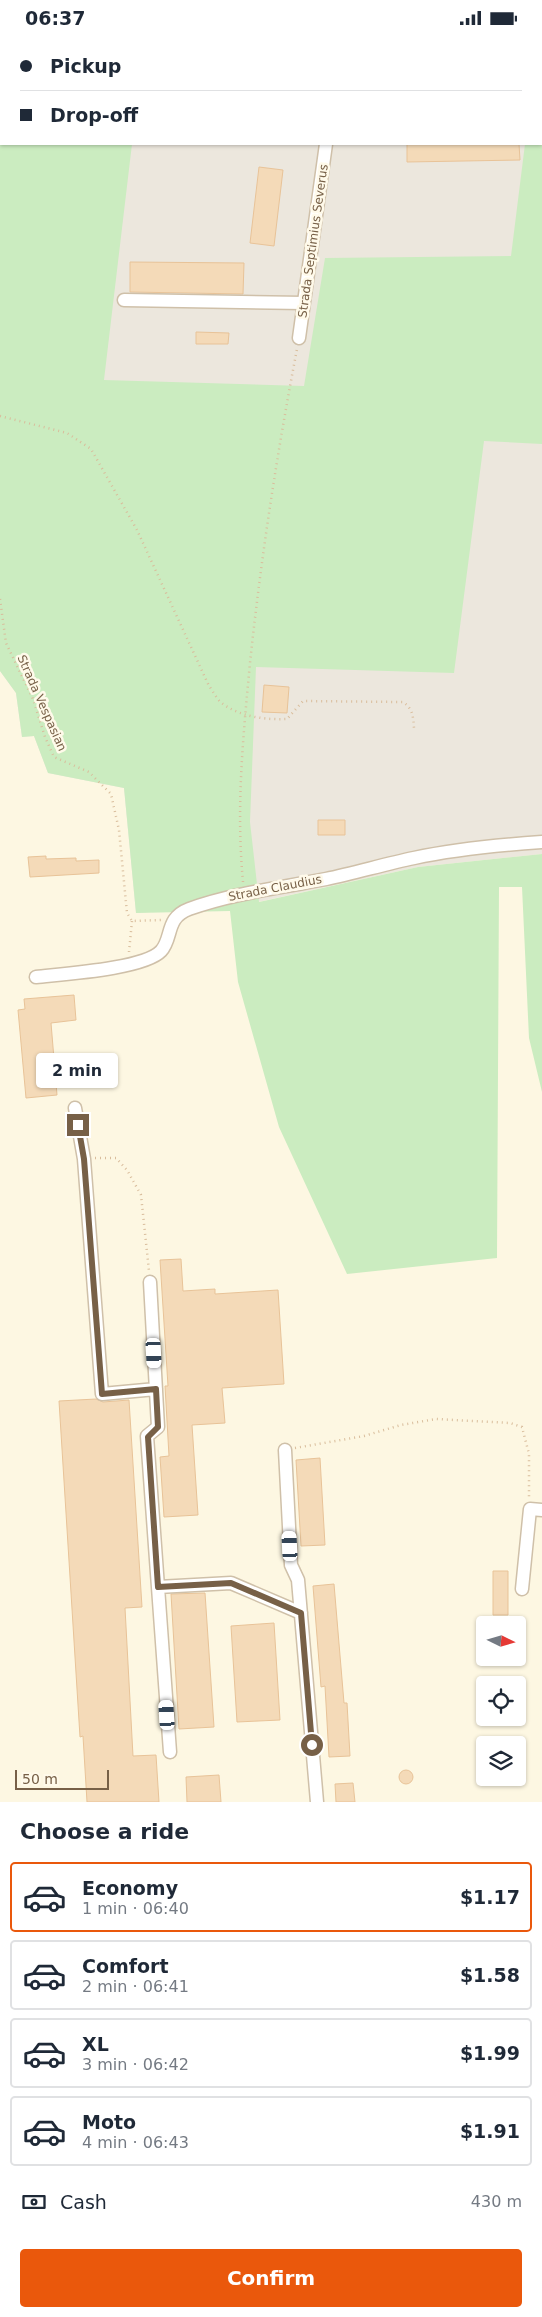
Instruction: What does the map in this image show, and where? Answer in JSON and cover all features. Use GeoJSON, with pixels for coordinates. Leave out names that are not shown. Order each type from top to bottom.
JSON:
{"type":"FeatureCollection","features":[{"type":"Feature","properties":{"kind":"lane","name":"Strada Septimius Severus"},"geometry":{"type":"LineString","coordinates":[[299,338],[326,145]]}},
{"type":"Feature","properties":{"kind":"lane"},"geometry":{"type":"LineString","coordinates":[[124,300],[304,303]]}},
{"type":"Feature","properties":{"kind":"lane","name":"Strada Claudius"},"geometry":{"type":"LineString","coordinates":[[173,920],[186,910],[220,899],[416,858],[484,847],[542,842]]}},
{"type":"Feature","properties":{"kind":"lane"},"geometry":{"type":"LineString","coordinates":[[36,977],[96,970],[145,961],[161,951],[173,920]]}},
{"type":"Feature","properties":{"kind":"lane"},"geometry":{"type":"LineString","coordinates":[[75,1108],[84,1159],[102,1394],[156,1389]]}},
{"type":"Feature","properties":{"kind":"lane"},"geometry":{"type":"LineString","coordinates":[[150,1282],[158,1427],[148,1437],[170,1752]]}},
{"type":"Feature","properties":{"kind":"lane"},"geometry":{"type":"LineString","coordinates":[[285,1449],[291,1565],[298,1580],[317,1802]]}},
{"type":"Feature","properties":{"kind":"lane"},"geometry":{"type":"LineString","coordinates":[[522,1589],[536,1509]]}},
{"type":"Feature","properties":{"kind":"lane"},"geometry":{"type":"LineString","coordinates":[[158,1587],[231,1583],[301,1613]]}},
{"type":"Feature","properties":{"kind":"path"},"geometry":{"type":"LineString","coordinates":[[244,894],[239,834],[245,716],[260,576],[284,415],[299,338]]}},
{"type":"Feature","properties":{"kind":"path"},"geometry":{"type":"LineString","coordinates":[[0,416],[66,433],[91,449],[137,530],[209,686],[222,704],[245,716],[288,719],[303,701],[403,702],[410,706],[413,713],[414,727]]}},
{"type":"Feature","properties":{"kind":"path","name":"Strada Vespasian"},"geometry":{"type":"LineString","coordinates":[[0,599],[6,643],[33,699],[45,737],[54,757],[89,772],[111,794],[120,830],[127,913],[132,921]]}},
{"type":"Feature","properties":{"kind":"path"},"geometry":{"type":"LineString","coordinates":[[128,964],[132,921],[173,920]]}},
{"type":"Feature","properties":{"kind":"path"},"geometry":{"type":"LineString","coordinates":[[84,1159],[116,1158],[127,1170],[141,1195],[150,1282]]}},
{"type":"Feature","properties":{"kind":"path"},"geometry":{"type":"LineString","coordinates":[[285,1449],[364,1436],[401,1425],[436,1419],[510,1423],[522,1427],[529,1454],[536,1509]]}},
{"type":"Feature","properties":{"kind":"shaded area"},"geometry":{"type":"Polygon","coordinates":[[[0,145],[542,145],[542,854],[418,867],[258,902],[136,913],[124,788],[48,773],[34,736],[22,737],[16,693],[0,671],[0,145]]]}},
{"type":"Feature","properties":{"kind":"green space"},"geometry":{"type":"Polygon","coordinates":[[[0,145],[132,145],[104,380],[304,386],[325,258],[511,256],[525,145],[542,145],[542,444],[484,441],[454,673],[256,667],[250,822],[259,902],[418,867],[542,854],[542,1092],[529,1038],[522,887],[499,887],[497,1258],[347,1274],[279,1127],[238,982],[230,911],[136,913],[124,788],[48,773],[34,736],[22,737],[16,693],[0,671],[0,145]]]}},
{"type":"Feature","properties":{"kind":"building"},"geometry":{"type":"Polygon","coordinates":[[[407,145],[519,145],[520,160],[407,162],[407,145]]]}},
{"type":"Feature","properties":{"kind":"building"},"geometry":{"type":"Polygon","coordinates":[[[259,167],[283,170],[274,246],[250,243],[259,167]]]}},
{"type":"Feature","properties":{"kind":"building"},"geometry":{"type":"Polygon","coordinates":[[[130,262],[244,263],[243,294],[130,292],[130,262]]]}},
{"type":"Feature","properties":{"kind":"building"},"geometry":{"type":"Polygon","coordinates":[[[196,332],[229,333],[228,344],[196,344],[196,332]]]}},
{"type":"Feature","properties":{"kind":"building"},"geometry":{"type":"Polygon","coordinates":[[[264,685],[289,687],[287,713],[262,712],[264,685]]]}},
{"type":"Feature","properties":{"kind":"building"},"geometry":{"type":"Polygon","coordinates":[[[318,820],[345,820],[345,835],[318,835],[318,820]]]}},
{"type":"Feature","properties":{"kind":"building"},"geometry":{"type":"Polygon","coordinates":[[[46,856],[46,859],[76,858],[76,861],[99,860],[99,873],[30,877],[28,857],[46,856]]]}},
{"type":"Feature","properties":{"kind":"building"},"geometry":{"type":"Polygon","coordinates":[[[74,995],[76,1020],[51,1023],[57,1095],[26,1098],[18,1010],[25,1009],[24,999],[74,995]]]}},
{"type":"Feature","properties":{"kind":"building"},"geometry":{"type":"Polygon","coordinates":[[[181,1259],[183,1291],[215,1289],[215,1294],[278,1290],[284,1384],[222,1388],[225,1423],[192,1425],[198,1515],[164,1517],[160,1457],[169,1456],[165,1386],[168,1386],[160,1260],[181,1259]]]}},
{"type":"Feature","properties":{"kind":"building"},"geometry":{"type":"Polygon","coordinates":[[[96,1399],[103,1402],[129,1400],[142,1607],[125,1608],[133,1756],[156,1755],[159,1802],[87,1802],[83,1736],[80,1737],[59,1401],[96,1399]]]}},
{"type":"Feature","properties":{"kind":"building"},"geometry":{"type":"Polygon","coordinates":[[[320,1458],[325,1545],[301,1546],[296,1460],[320,1458]]]}},
{"type":"Feature","properties":{"kind":"building"},"geometry":{"type":"Polygon","coordinates":[[[493,1571],[508,1571],[508,1615],[493,1615],[493,1571]]]}},
{"type":"Feature","properties":{"kind":"building"},"geometry":{"type":"Polygon","coordinates":[[[334,1584],[344,1703],[347,1703],[350,1756],[329,1757],[325,1686],[321,1687],[313,1586],[334,1584]]]}},
{"type":"Feature","properties":{"kind":"building"},"geometry":{"type":"Polygon","coordinates":[[[205,1593],[214,1727],[179,1729],[171,1594],[205,1593]]]}},
{"type":"Feature","properties":{"kind":"building"},"geometry":{"type":"Polygon","coordinates":[[[274,1623],[280,1720],[237,1722],[231,1626],[274,1623]]]}},
{"type":"Feature","properties":{"kind":"building"},"geometry":{"type":"Polygon","coordinates":[[[406,1770],[411,1772],[413,1777],[411,1782],[406,1784],[401,1782],[399,1777],[401,1772],[406,1770]]]}},
{"type":"Feature","properties":{"kind":"building"},"geometry":{"type":"Polygon","coordinates":[[[219,1775],[221,1802],[187,1802],[186,1777],[219,1775]]]}},
{"type":"Feature","properties":{"kind":"building"},"geometry":{"type":"Polygon","coordinates":[[[353,1783],[355,1802],[336,1802],[335,1784],[353,1783]]]}},
{"type":"Feature","properties":{"kind":"route"},"geometry":{"type":"LineString","coordinates":[[78,1125],[84,1159],[102,1394],[156,1389],[158,1427],[148,1437],[158,1587],[231,1583],[301,1613],[312,1745]]}}]}
